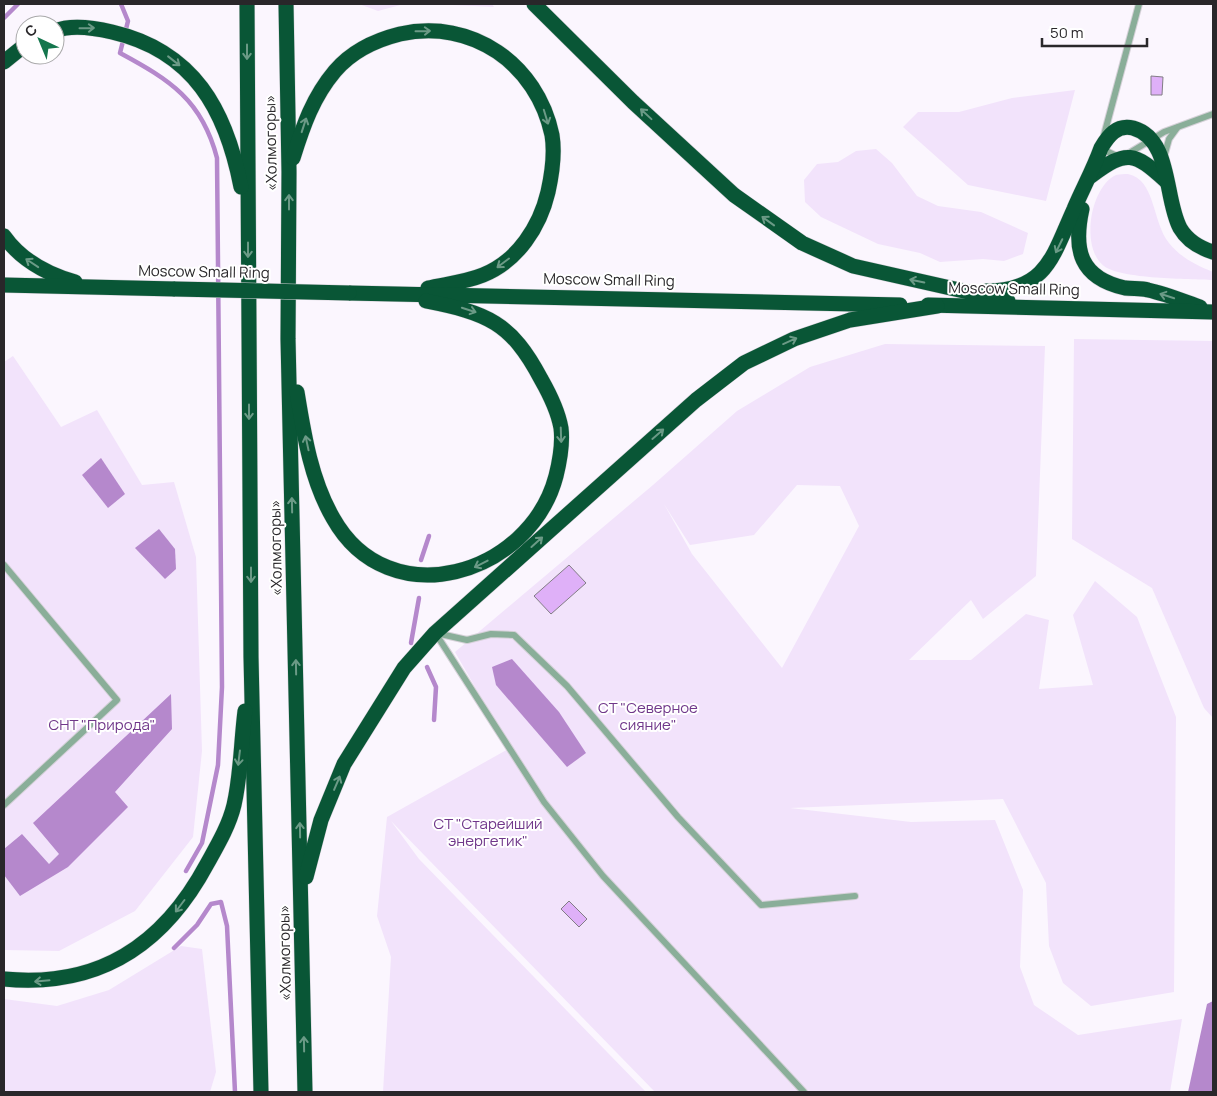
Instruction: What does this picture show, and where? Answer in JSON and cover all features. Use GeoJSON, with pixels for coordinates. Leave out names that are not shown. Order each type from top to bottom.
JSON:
{"type":"FeatureCollection","features":[{"type":"Feature","properties":{"kind":"highway","name":"«Холмогоры»"},"geometry":{"type":"LineString","coordinates":[[247,4],[251,657],[261,1092]]}},
{"type":"Feature","properties":{"kind":"highway","name":"«Холмогоры»"},"geometry":{"type":"LineString","coordinates":[[286,4],[289,172],[288,340],[305,1092]]}},
{"type":"Feature","properties":{"kind":"highway"},"geometry":{"type":"LineString","coordinates":[[534,4],[633,102],[734,195],[802,244],[853,266],[965,290],[1031,307]]}},
{"type":"Feature","properties":{"kind":"highway"},"geometry":{"type":"LineString","coordinates":[[65,30],[93,28],[125,35],[163,53],[189,73],[209,96],[222,119],[236,162],[248,222]]}},
{"type":"Feature","properties":{"kind":"highway"},"geometry":{"type":"LineString","coordinates":[[289,172],[308,112],[322,88],[336,69],[359,50],[385,38],[417,31],[450,31],[479,40],[505,57],[521,74],[543,108],[552,137],[552,171],[545,202],[534,229],[518,252],[483,276],[395,293]]}},
{"type":"Feature","properties":{"kind":"highway"},"geometry":{"type":"LineString","coordinates":[[4,62],[15,53]]}},
{"type":"Feature","properties":{"kind":"highway"},"geometry":{"type":"LineString","coordinates":[[1213,252],[1202,248],[1181,230],[1170,204],[1163,160],[1151,139],[1138,130],[1127,126],[1117,129],[1108,137],[1101,148],[1089,181],[1077,235],[1078,251],[1089,269],[1110,283],[1148,290],[1213,311]]}},
{"type":"Feature","properties":{"kind":"highway"},"geometry":{"type":"LineString","coordinates":[[965,290],[1002,291],[1035,278],[1052,259],[1060,245],[1074,208],[1089,181],[1121,158],[1131,157],[1141,160],[1166,181]]}},
{"type":"Feature","properties":{"kind":"highway"},"geometry":{"type":"LineString","coordinates":[[4,236],[30,263],[56,277],[93,288]]}},
{"type":"Feature","properties":{"kind":"highway","name":"Moscow Small Ring"},"geometry":{"type":"LineString","coordinates":[[4,285],[1213,311]]}},
{"type":"Feature","properties":{"kind":"highway"},"geometry":{"type":"LineString","coordinates":[[288,340],[310,461],[334,520],[355,546],[380,563],[408,573],[440,576],[473,568],[506,551],[534,524],[550,497],[561,456],[561,427],[548,392],[530,358],[513,336],[491,319],[468,309],[395,293]]}},
{"type":"Feature","properties":{"kind":"highway"},"geometry":{"type":"LineString","coordinates":[[301,896],[321,820],[344,764],[404,668],[435,633],[696,400],[744,363],[794,339],[850,320],[937,306]]}},
{"type":"Feature","properties":{"kind":"highway"},"geometry":{"type":"LineString","coordinates":[[4,979],[36,982],[74,977],[109,964],[142,944],[173,916],[195,886],[209,862],[234,806],[251,657]]}},
{"type":"Feature","properties":{"kind":"lane"},"geometry":{"type":"LineString","coordinates":[[1139,4],[1101,148],[1121,158],[1151,139],[1213,114]]}},
{"type":"Feature","properties":{"kind":"lane"},"geometry":{"type":"LineString","coordinates":[[1109,117],[1127,126]]}},
{"type":"Feature","properties":{"kind":"lane"},"geometry":{"type":"LineString","coordinates":[[1163,160],[1169,139],[1178,127]]}},
{"type":"Feature","properties":{"kind":"lane"},"geometry":{"type":"LineString","coordinates":[[4,565],[117,700],[4,805]]}},
{"type":"Feature","properties":{"kind":"lane"},"geometry":{"type":"LineString","coordinates":[[435,633],[468,640],[491,634],[514,635],[567,686],[678,817],[761,905],[855,896]]}},
{"type":"Feature","properties":{"kind":"lane"},"geometry":{"type":"LineString","coordinates":[[435,633],[544,802],[603,876],[804,1092]]}},
{"type":"Feature","properties":{"kind":"green space"},"geometry":{"type":"Polygon","coordinates":[[[359,4],[404,4],[378,11],[359,4]]]}},
{"type":"Feature","properties":{"kind":"green space"},"geometry":{"type":"Polygon","coordinates":[[[432,4],[492,4],[494,7],[432,4]]]}},
{"type":"Feature","properties":{"kind":"green space"},"geometry":{"type":"Polygon","coordinates":[[[1075,90],[1046,201],[968,185],[903,127],[918,112],[959,112],[1012,98],[1075,90]]]}},
{"type":"Feature","properties":{"kind":"green space"},"geometry":{"type":"Polygon","coordinates":[[[876,149],[892,163],[917,196],[938,206],[981,212],[1028,233],[1023,254],[1004,261],[983,259],[940,262],[920,253],[878,244],[821,217],[805,202],[804,180],[817,164],[838,162],[856,151],[876,149]]]}},
{"type":"Feature","properties":{"kind":"green space"},"geometry":{"type":"Polygon","coordinates":[[[1128,174],[1144,184],[1153,203],[1159,224],[1169,243],[1189,260],[1213,272],[1213,280],[1139,276],[1125,274],[1104,266],[1092,246],[1090,232],[1094,204],[1107,182],[1116,175],[1128,174]]]}},
{"type":"Feature","properties":{"kind":"green space"},"geometry":{"type":"Polygon","coordinates":[[[1074,339],[1213,341],[1213,718],[1204,708],[1152,588],[1072,539],[1074,339]]]}},
{"type":"Feature","properties":{"kind":"green space"},"geometry":{"type":"Polygon","coordinates":[[[885,344],[1045,346],[1036,576],[983,619],[971,600],[909,660],[971,660],[1026,614],[1049,620],[1039,689],[1093,685],[1073,615],[1095,581],[1137,617],[1176,717],[1174,992],[1091,1006],[1063,983],[1049,946],[1046,883],[1003,799],[790,808],[911,822],[995,820],[1023,890],[1020,967],[1034,1005],[1078,1035],[1182,1019],[1170,1092],[655,1092],[391,821],[419,859],[646,1092],[383,1092],[391,957],[377,916],[387,817],[510,748],[455,652],[653,485],[737,411],[810,367],[885,344]],[[797,485],[754,535],[690,545],[664,504],[692,554],[782,668],[859,526],[840,486],[797,485]]]}},
{"type":"Feature","properties":{"kind":"green space","name":"СНТ \"Природа\""},"geometry":{"type":"Polygon","coordinates":[[[13,356],[61,427],[97,410],[142,485],[174,482],[196,557],[202,751],[193,837],[135,911],[59,951],[4,950],[4,362],[13,356]]]}},
{"type":"Feature","properties":{"kind":"green space"},"geometry":{"type":"Polygon","coordinates":[[[181,946],[202,949],[216,1072],[210,1092],[4,1092],[4,999],[57,1006],[109,990],[181,946]]]}},
{"type":"Feature","properties":{"kind":"shaded area"},"geometry":{"type":"Polygon","coordinates":[[[101,458],[125,494],[108,508],[82,475],[101,458]]]}},
{"type":"Feature","properties":{"kind":"shaded area"},"geometry":{"type":"Polygon","coordinates":[[[159,529],[175,549],[176,569],[165,579],[135,548],[159,529]]]}},
{"type":"Feature","properties":{"kind":"shaded area"},"geometry":{"type":"Polygon","coordinates":[[[512,659],[559,712],[586,753],[567,767],[496,685],[492,667],[512,659]]]}},
{"type":"Feature","properties":{"kind":"shaded area"},"geometry":{"type":"Polygon","coordinates":[[[171,694],[172,729],[115,792],[128,807],[68,867],[20,896],[4,875],[4,849],[22,834],[49,864],[59,854],[33,823],[171,694]]]}},
{"type":"Feature","properties":{"kind":"shaded area"},"geometry":{"type":"Polygon","coordinates":[[[1213,1001],[1213,1092],[1188,1092],[1207,1004],[1213,1001]]]}},
{"type":"Feature","properties":{"kind":"building"},"geometry":{"type":"Polygon","coordinates":[[[1151,76],[1163,77],[1162,95],[1151,95],[1151,76]]]}},
{"type":"Feature","properties":{"kind":"building"},"geometry":{"type":"Polygon","coordinates":[[[569,565],[586,583],[551,614],[534,596],[569,565]]]}},
{"type":"Feature","properties":{"kind":"building"},"geometry":{"type":"Polygon","coordinates":[[[569,901],[587,919],[579,927],[561,909],[569,901]]]}},
{"type":"Feature","properties":{"kind":"waterway"},"geometry":{"type":"LineString","coordinates":[[4,18],[18,4]]}},
{"type":"Feature","properties":{"kind":"waterway"},"geometry":{"type":"LineString","coordinates":[[121,4],[128,21],[120,53],[154,73],[182,94],[203,121],[217,158],[222,687],[218,765],[202,843],[186,871]]}},
{"type":"Feature","properties":{"kind":"waterway"},"geometry":{"type":"LineString","coordinates":[[421,560],[429,536]]}},
{"type":"Feature","properties":{"kind":"waterway"},"geometry":{"type":"LineString","coordinates":[[411,643],[419,598]]}},
{"type":"Feature","properties":{"kind":"waterway"},"geometry":{"type":"LineString","coordinates":[[427,667],[436,687],[434,720]]}},
{"type":"Feature","properties":{"kind":"waterway"},"geometry":{"type":"LineString","coordinates":[[174,948],[197,925],[211,904],[221,902],[227,926],[235,1092]]}},
{"type":"Feature","properties":{"kind":"park label","name":"СТ \"Северное сияние\""},"geometry":{"type":"Point","coordinates":[648,716]}},
{"type":"Feature","properties":{"kind":"park label","name":"СТ \"Старейший энергетик\""},"geometry":{"type":"Point","coordinates":[488,832]}}]}
